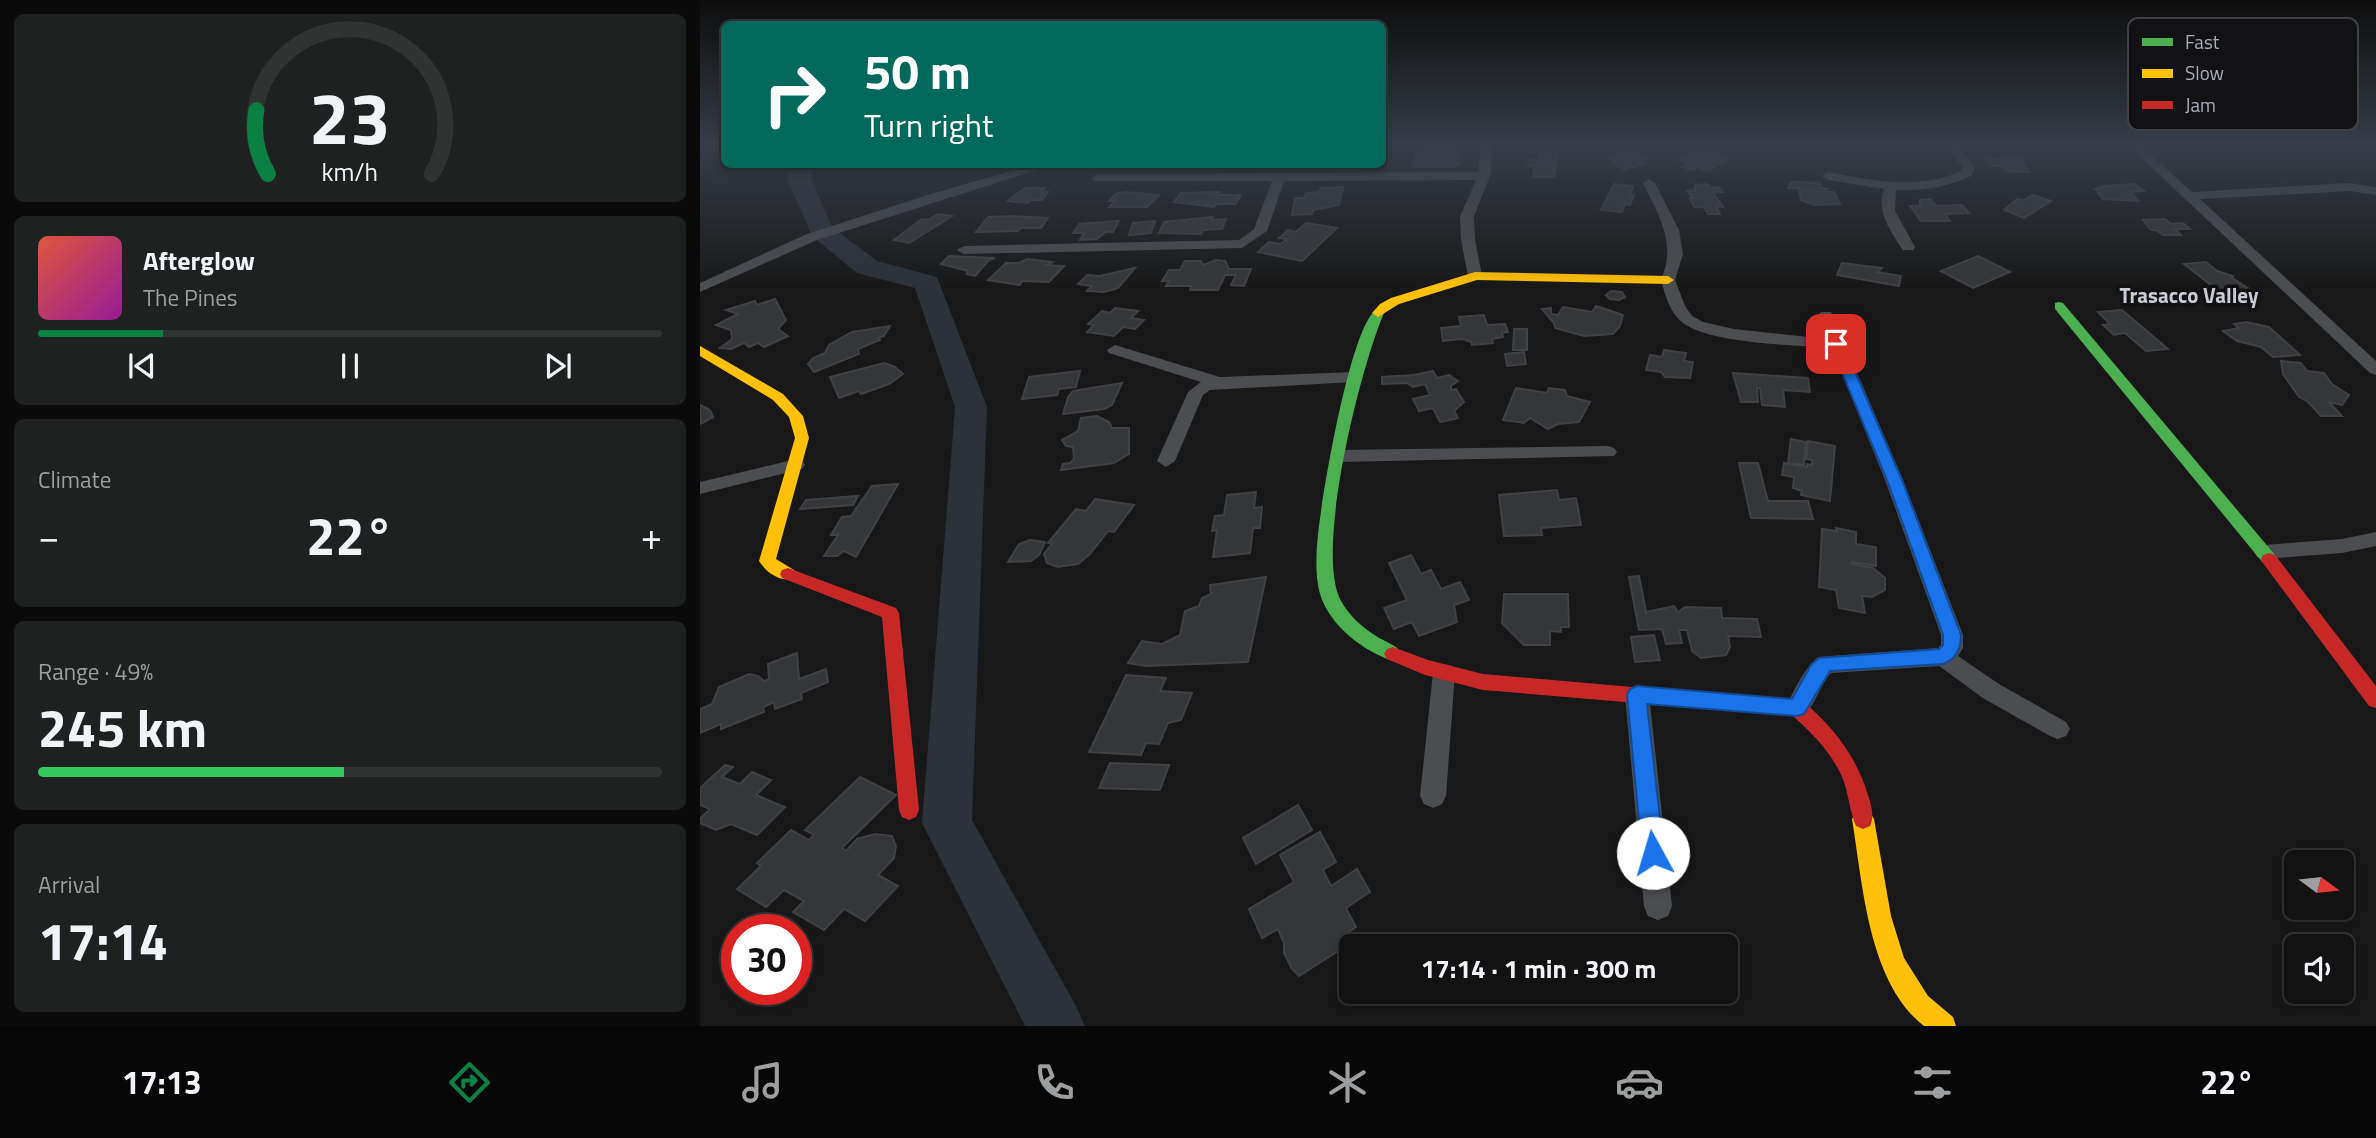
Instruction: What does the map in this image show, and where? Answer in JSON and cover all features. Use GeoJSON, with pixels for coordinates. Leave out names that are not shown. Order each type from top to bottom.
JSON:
{"type":"FeatureCollection","features":[{"type":"Feature","properties":{"kind":"street"},"geometry":{"type":"LineString","coordinates":[[700,288],[812,237],[954,193]]}},
{"type":"Feature","properties":{"kind":"street"},"geometry":{"type":"LineString","coordinates":[[964,250],[1242,244],[1251,240],[1260,230],[1274,193]]}},
{"type":"Feature","properties":{"kind":"street"},"geometry":{"type":"LineString","coordinates":[[1475,276],[1468,240],[1467,216],[1477,193]]}},
{"type":"Feature","properties":{"kind":"street"},"geometry":{"type":"LineString","coordinates":[[1654,193],[1671,227],[1678,250],[1675,268],[1668,280]]}},
{"type":"Feature","properties":{"kind":"street"},"geometry":{"type":"LineString","coordinates":[[1889,193],[1887,206],[1908,247]]}},
{"type":"Feature","properties":{"kind":"street"},"geometry":{"type":"LineString","coordinates":[[2187,193],[2376,370]]}},
{"type":"Feature","properties":{"kind":"street"},"geometry":{"type":"LineString","coordinates":[[2190,196],[2239,193]]}},
{"type":"Feature","properties":{"kind":"street"},"geometry":{"type":"LineString","coordinates":[[1668,280],[1475,276],[1458,286],[1381,309],[1370,326],[1354,377],[1339,456],[1324,550],[1325,582],[1330,598],[1340,614],[1362,635],[1403,659],[1444,673],[1483,682],[1797,708],[1829,737],[1853,777],[1891,959],[1912,995],[1944,1026]]}},
{"type":"Feature","properties":{"kind":"street"},"geometry":{"type":"LineString","coordinates":[[1668,280],[1678,306],[1694,324],[1721,331],[1836,344]]}},
{"type":"Feature","properties":{"kind":"street"},"geometry":{"type":"LineString","coordinates":[[2059,306],[2264,552],[2376,700]]}},
{"type":"Feature","properties":{"kind":"street"},"geometry":{"type":"LineString","coordinates":[[1826,315],[1894,480],[1952,635],[1952,648],[1943,657]]}},
{"type":"Feature","properties":{"kind":"street"},"geometry":{"type":"LineString","coordinates":[[1115,350],[1219,382]]}},
{"type":"Feature","properties":{"kind":"street"},"geometry":{"type":"LineString","coordinates":[[702,354],[778,397],[796,416],[802,438],[767,561],[775,569],[890,613],[909,810]]}},
{"type":"Feature","properties":{"kind":"street"},"geometry":{"type":"LineString","coordinates":[[1166,461],[1196,392],[1204,386],[1219,382],[1354,377]]}},
{"type":"Feature","properties":{"kind":"street"},"geometry":{"type":"LineString","coordinates":[[1339,456],[1608,452]]}},
{"type":"Feature","properties":{"kind":"street"},"geometry":{"type":"LineString","coordinates":[[700,488],[796,465]]}},
{"type":"Feature","properties":{"kind":"street"},"geometry":{"type":"LineString","coordinates":[[2264,552],[2342,546],[2376,539]]}},
{"type":"Feature","properties":{"kind":"street"},"geometry":{"type":"LineString","coordinates":[[1797,708],[1818,671],[1826,664],[1943,657],[1991,691],[2058,729]]}},
{"type":"Feature","properties":{"kind":"street"},"geometry":{"type":"LineString","coordinates":[[1433,796],[1444,673]]}},
{"type":"Feature","properties":{"kind":"street"},"geometry":{"type":"LineString","coordinates":[[1637,695],[1658,906]]}},
{"type":"Feature","properties":{"kind":"building"},"geometry":{"type":"Polygon","coordinates":[[[1019,193],[1047,193],[1042,200],[1031,200],[1028,203],[1008,201],[1019,193]]]}},
{"type":"Feature","properties":{"kind":"building"},"geometry":{"type":"Polygon","coordinates":[[[1181,193],[1241,195],[1236,204],[1216,204],[1214,207],[1174,202],[1181,193]]]}},
{"type":"Feature","properties":{"kind":"building"},"geometry":{"type":"Polygon","coordinates":[[[1306,193],[1342,193],[1339,205],[1313,210],[1312,214],[1292,215],[1295,198],[1305,198],[1306,193]]]}},
{"type":"Feature","properties":{"kind":"building"},"geometry":{"type":"Polygon","coordinates":[[[1610,193],[1634,195],[1630,205],[1625,204],[1622,212],[1601,210],[1610,193]]]}},
{"type":"Feature","properties":{"kind":"building"},"geometry":{"type":"Polygon","coordinates":[[[1689,193],[1714,193],[1723,207],[1716,206],[1720,214],[1708,214],[1704,207],[1694,207],[1690,198],[1693,198],[1689,193]]]}},
{"type":"Feature","properties":{"kind":"building"},"geometry":{"type":"Polygon","coordinates":[[[1800,193],[1834,193],[1840,204],[1814,205],[1801,200],[1800,193]]]}},
{"type":"Feature","properties":{"kind":"building"},"geometry":{"type":"Polygon","coordinates":[[[2098,193],[2132,193],[2138,201],[2103,199],[2098,193]]]}},
{"type":"Feature","properties":{"kind":"building"},"geometry":{"type":"Polygon","coordinates":[[[1116,194],[1159,195],[1147,207],[1109,207],[1115,201],[1109,201],[1116,194]]]}},
{"type":"Feature","properties":{"kind":"building"},"geometry":{"type":"Polygon","coordinates":[[[2033,195],[2051,201],[2024,218],[2004,210],[2017,199],[2024,200],[2033,195]]]}},
{"type":"Feature","properties":{"kind":"building"},"geometry":{"type":"Polygon","coordinates":[[[1931,199],[1936,206],[1962,205],[1969,213],[1945,214],[1950,221],[1921,221],[1910,206],[1920,206],[1920,200],[1931,199]]]}},
{"type":"Feature","properties":{"kind":"building"},"geometry":{"type":"Polygon","coordinates":[[[938,214],[952,216],[909,243],[894,240],[922,219],[928,220],[938,214]]]}},
{"type":"Feature","properties":{"kind":"building"},"geometry":{"type":"Polygon","coordinates":[[[988,217],[1048,218],[1041,228],[976,232],[988,217]]]}},
{"type":"Feature","properties":{"kind":"building"},"geometry":{"type":"Polygon","coordinates":[[[1213,217],[1212,220],[1226,219],[1222,229],[1203,230],[1201,234],[1159,233],[1164,222],[1213,217]]]}},
{"type":"Feature","properties":{"kind":"building"},"geometry":{"type":"Polygon","coordinates":[[[2165,219],[2171,224],[2183,223],[2190,229],[2175,229],[2181,235],[2163,235],[2151,230],[2143,220],[2165,219]]]}},
{"type":"Feature","properties":{"kind":"building"},"geometry":{"type":"Polygon","coordinates":[[[1119,221],[1113,232],[1106,232],[1097,239],[1080,240],[1084,233],[1073,233],[1079,224],[1119,221]]]}},
{"type":"Feature","properties":{"kind":"building"},"geometry":{"type":"Polygon","coordinates":[[[1155,221],[1151,233],[1129,235],[1133,223],[1155,221]]]}},
{"type":"Feature","properties":{"kind":"building"},"geometry":{"type":"Polygon","coordinates":[[[1306,223],[1337,228],[1302,261],[1258,252],[1269,242],[1281,244],[1287,239],[1279,238],[1288,230],[1296,232],[1306,223]]]}},
{"type":"Feature","properties":{"kind":"building"},"geometry":{"type":"Polygon","coordinates":[[[949,256],[995,258],[989,260],[975,276],[967,274],[968,271],[941,264],[949,256]]]}},
{"type":"Feature","properties":{"kind":"building"},"geometry":{"type":"Polygon","coordinates":[[[1978,256],[2010,272],[1973,288],[1941,271],[1978,256]]]}},
{"type":"Feature","properties":{"kind":"building"},"geometry":{"type":"Polygon","coordinates":[[[1027,259],[1053,262],[1047,265],[1064,266],[1049,282],[1022,281],[1020,285],[988,280],[1006,263],[1019,263],[1027,259]]]}},
{"type":"Feature","properties":{"kind":"building"},"geometry":{"type":"Polygon","coordinates":[[[1216,260],[1225,261],[1229,269],[1251,269],[1244,286],[1231,285],[1236,275],[1225,275],[1218,290],[1190,290],[1192,286],[1166,286],[1169,281],[1162,281],[1169,270],[1180,270],[1185,261],[1201,261],[1203,265],[1216,260]]]}},
{"type":"Feature","properties":{"kind":"building"},"geometry":{"type":"Polygon","coordinates":[[[2206,262],[2217,271],[2233,276],[2231,277],[2249,289],[2221,293],[2184,264],[2206,262]]]}},
{"type":"Feature","properties":{"kind":"building"},"geometry":{"type":"Polygon","coordinates":[[[1842,263],[1882,268],[1877,272],[1901,276],[1899,286],[1837,275],[1842,263]]]}},
{"type":"Feature","properties":{"kind":"building"},"geometry":{"type":"Polygon","coordinates":[[[1135,268],[1118,288],[1104,292],[1087,291],[1092,286],[1078,284],[1087,275],[1100,276],[1135,268]]]}},
{"type":"Feature","properties":{"kind":"building"},"geometry":{"type":"Polygon","coordinates":[[[1611,291],[1622,292],[1625,297],[1619,300],[1610,299],[1606,295],[1611,291]]]}},
{"type":"Feature","properties":{"kind":"building"},"geometry":{"type":"Polygon","coordinates":[[[775,299],[786,320],[778,329],[788,336],[764,347],[758,343],[749,347],[744,343],[731,349],[720,348],[732,339],[731,330],[716,325],[738,314],[726,310],[755,301],[757,305],[775,299]]]}},
{"type":"Feature","properties":{"kind":"building"},"geometry":{"type":"Polygon","coordinates":[[[1596,306],[1623,315],[1620,326],[1613,334],[1584,336],[1555,328],[1542,309],[1551,308],[1551,314],[1558,315],[1563,307],[1592,312],[1596,306]]]}},
{"type":"Feature","properties":{"kind":"building"},"geometry":{"type":"Polygon","coordinates":[[[1115,308],[1138,311],[1131,318],[1144,320],[1135,329],[1123,327],[1114,336],[1087,332],[1094,325],[1088,324],[1102,311],[1110,313],[1115,308]]]}},
{"type":"Feature","properties":{"kind":"building"},"geometry":{"type":"Polygon","coordinates":[[[2122,310],[2168,349],[2146,351],[2125,333],[2114,335],[2103,325],[2110,324],[2098,312],[2122,310]]]}},
{"type":"Feature","properties":{"kind":"building"},"geometry":{"type":"Polygon","coordinates":[[[1484,315],[1487,325],[1505,324],[1508,332],[1502,333],[1503,337],[1492,339],[1493,343],[1472,345],[1462,339],[1443,341],[1441,328],[1461,326],[1459,317],[1484,315]]]}},
{"type":"Feature","properties":{"kind":"building"},"geometry":{"type":"Polygon","coordinates":[[[2246,322],[2269,327],[2300,355],[2273,357],[2261,347],[2237,341],[2223,331],[2239,328],[2234,324],[2246,322]]]}},
{"type":"Feature","properties":{"kind":"building"},"geometry":{"type":"Polygon","coordinates":[[[890,326],[884,336],[878,338],[880,340],[858,349],[859,354],[814,372],[808,364],[813,358],[825,353],[829,345],[852,332],[890,326]]]}},
{"type":"Feature","properties":{"kind":"building"},"geometry":{"type":"Polygon","coordinates":[[[1514,329],[1527,329],[1527,350],[1513,350],[1514,329]]]}},
{"type":"Feature","properties":{"kind":"building"},"geometry":{"type":"Polygon","coordinates":[[[1664,350],[1686,353],[1684,361],[1693,362],[1690,378],[1665,377],[1661,372],[1646,370],[1650,355],[1662,357],[1664,350]]]}},
{"type":"Feature","properties":{"kind":"building"},"geometry":{"type":"Polygon","coordinates":[[[1524,352],[1526,364],[1507,366],[1505,354],[1524,352]]]}},
{"type":"Feature","properties":{"kind":"building"},"geometry":{"type":"Polygon","coordinates":[[[2281,361],[2301,363],[2307,371],[2324,373],[2332,384],[2349,395],[2342,405],[2329,402],[2342,416],[2321,416],[2307,401],[2299,397],[2283,374],[2281,361]]]}},
{"type":"Feature","properties":{"kind":"building"},"geometry":{"type":"Polygon","coordinates":[[[884,363],[903,374],[889,384],[839,398],[830,377],[884,363]]]}},
{"type":"Feature","properties":{"kind":"building"},"geometry":{"type":"Polygon","coordinates":[[[1080,371],[1076,387],[1059,389],[1057,395],[1022,399],[1029,377],[1080,371]]]}},
{"type":"Feature","properties":{"kind":"building"},"geometry":{"type":"Polygon","coordinates":[[[1433,371],[1437,378],[1449,375],[1458,381],[1451,386],[1451,390],[1456,389],[1464,402],[1454,411],[1458,418],[1440,422],[1433,408],[1419,411],[1413,399],[1430,395],[1425,384],[1413,387],[1407,383],[1382,384],[1382,377],[1433,371]]]}},
{"type":"Feature","properties":{"kind":"building"},"geometry":{"type":"Polygon","coordinates":[[[1733,373],[1808,378],[1810,392],[1783,390],[1785,407],[1762,405],[1760,388],[1757,388],[1758,402],[1741,402],[1733,373]]]}},
{"type":"Feature","properties":{"kind":"building"},"geometry":{"type":"Polygon","coordinates":[[[1122,383],[1112,405],[1104,409],[1063,414],[1068,397],[1073,391],[1122,383]]]}},
{"type":"Feature","properties":{"kind":"building"},"geometry":{"type":"Polygon","coordinates":[[[1516,388],[1547,393],[1549,388],[1565,390],[1567,396],[1590,402],[1579,422],[1558,424],[1548,429],[1530,418],[1524,423],[1503,420],[1516,388]]]}},
{"type":"Feature","properties":{"kind":"building"},"geometry":{"type":"Polygon","coordinates":[[[700,405],[710,410],[713,417],[700,424],[700,405]]]}},
{"type":"Feature","properties":{"kind":"building"},"geometry":{"type":"Polygon","coordinates":[[[1097,416],[1109,422],[1112,428],[1129,428],[1129,454],[1114,463],[1061,470],[1063,464],[1074,459],[1073,447],[1066,446],[1062,440],[1078,431],[1081,418],[1097,416]]]}},
{"type":"Feature","properties":{"kind":"building"},"geometry":{"type":"Polygon","coordinates":[[[1791,439],[1806,442],[1804,465],[1788,463],[1791,439]]]}},
{"type":"Feature","properties":{"kind":"building"},"geometry":{"type":"Polygon","coordinates":[[[1808,441],[1835,446],[1830,501],[1801,495],[1802,491],[1793,488],[1794,477],[1782,475],[1784,463],[1807,467],[1807,464],[1812,465],[1812,460],[1806,459],[1808,441]]]}},
{"type":"Feature","properties":{"kind":"building"},"geometry":{"type":"Polygon","coordinates":[[[1739,463],[1758,463],[1768,501],[1808,501],[1813,519],[1751,518],[1739,463]]]}},
{"type":"Feature","properties":{"kind":"building"},"geometry":{"type":"Polygon","coordinates":[[[898,484],[856,557],[844,551],[837,556],[824,556],[838,535],[831,535],[842,517],[851,516],[872,486],[898,484]]]}},
{"type":"Feature","properties":{"kind":"building"},"geometry":{"type":"Polygon","coordinates":[[[1557,490],[1559,500],[1576,498],[1581,525],[1541,528],[1542,535],[1504,536],[1499,495],[1557,490]]]}},
{"type":"Feature","properties":{"kind":"building"},"geometry":{"type":"Polygon","coordinates":[[[1256,492],[1254,508],[1262,507],[1260,528],[1253,528],[1250,553],[1213,557],[1217,530],[1212,531],[1215,516],[1224,515],[1227,495],[1256,492]]]}},
{"type":"Feature","properties":{"kind":"building"},"geometry":{"type":"Polygon","coordinates":[[[858,496],[853,505],[800,509],[806,500],[858,496]]]}},
{"type":"Feature","properties":{"kind":"building"},"geometry":{"type":"Polygon","coordinates":[[[1095,499],[1134,505],[1114,532],[1108,531],[1090,554],[1078,564],[1058,567],[1047,563],[1044,554],[1052,544],[1048,543],[1076,509],[1086,511],[1095,499]]]}},
{"type":"Feature","properties":{"kind":"building"},"geometry":{"type":"Polygon","coordinates":[[[1836,528],[1856,532],[1856,544],[1876,547],[1876,566],[1852,562],[1873,568],[1885,578],[1885,590],[1872,597],[1862,596],[1865,613],[1839,608],[1836,590],[1819,587],[1822,529],[1837,531],[1836,528]]]}},
{"type":"Feature","properties":{"kind":"building"},"geometry":{"type":"Polygon","coordinates":[[[1030,540],[1045,542],[1039,555],[1031,561],[1008,562],[1019,544],[1030,540]]]}},
{"type":"Feature","properties":{"kind":"building"},"geometry":{"type":"Polygon","coordinates":[[[1411,555],[1421,574],[1431,570],[1441,589],[1460,582],[1469,600],[1454,605],[1457,622],[1419,636],[1412,622],[1394,629],[1384,608],[1407,600],[1389,563],[1411,555]]]}},
{"type":"Feature","properties":{"kind":"building"},"geometry":{"type":"Polygon","coordinates":[[[1639,576],[1646,612],[1674,606],[1678,612],[1685,607],[1721,608],[1722,618],[1757,619],[1761,637],[1728,636],[1730,647],[1726,655],[1701,658],[1692,651],[1687,630],[1679,630],[1682,643],[1666,644],[1662,629],[1639,630],[1629,577],[1639,576]]]}},
{"type":"Feature","properties":{"kind":"building"},"geometry":{"type":"Polygon","coordinates":[[[1266,577],[1248,662],[1146,666],[1128,663],[1142,641],[1162,644],[1180,635],[1185,611],[1199,606],[1202,598],[1211,594],[1210,585],[1266,577]]]}},
{"type":"Feature","properties":{"kind":"building"},"geometry":{"type":"Polygon","coordinates":[[[1504,594],[1568,594],[1569,627],[1561,627],[1561,632],[1550,631],[1550,645],[1524,645],[1502,623],[1504,594]]]}},
{"type":"Feature","properties":{"kind":"building"},"geometry":{"type":"Polygon","coordinates":[[[1654,635],[1660,660],[1635,662],[1631,637],[1654,635]]]}},
{"type":"Feature","properties":{"kind":"building"},"geometry":{"type":"Polygon","coordinates":[[[797,653],[799,679],[826,669],[828,682],[801,693],[802,699],[775,709],[774,702],[763,707],[764,712],[721,729],[721,724],[700,733],[700,709],[712,704],[719,687],[749,674],[764,681],[769,679],[768,664],[797,653]]]}},
{"type":"Feature","properties":{"kind":"building"},"geometry":{"type":"Polygon","coordinates":[[[1126,675],[1166,678],[1160,691],[1192,693],[1181,720],[1168,723],[1159,744],[1146,743],[1141,755],[1089,752],[1126,675]]]}},
{"type":"Feature","properties":{"kind":"building"},"geometry":{"type":"Polygon","coordinates":[[[1110,763],[1169,765],[1160,790],[1099,788],[1110,763]]]}},
{"type":"Feature","properties":{"kind":"building"},"geometry":{"type":"Polygon","coordinates":[[[725,765],[733,767],[722,777],[740,784],[752,772],[771,780],[756,795],[785,807],[757,835],[731,824],[716,830],[700,823],[700,819],[710,809],[700,805],[700,788],[725,765]]]}},
{"type":"Feature","properties":{"kind":"building"},"geometry":{"type":"Polygon","coordinates":[[[860,777],[896,795],[842,848],[846,851],[857,839],[875,834],[892,836],[896,846],[894,858],[878,875],[898,886],[865,921],[844,909],[824,930],[812,923],[812,914],[793,912],[804,901],[784,890],[766,907],[737,889],[761,866],[757,863],[791,830],[809,840],[814,835],[805,830],[860,777]]]}},
{"type":"Feature","properties":{"kind":"building"},"geometry":{"type":"Polygon","coordinates":[[[1298,805],[1312,830],[1256,864],[1243,838],[1298,805]]]}},
{"type":"Feature","properties":{"kind":"building"},"geometry":{"type":"Polygon","coordinates":[[[1320,832],[1336,862],[1323,870],[1331,886],[1357,869],[1370,892],[1346,908],[1356,927],[1346,934],[1339,934],[1339,950],[1299,976],[1284,953],[1284,943],[1278,929],[1262,938],[1249,909],[1294,882],[1280,855],[1320,832]]]}},
{"type":"Feature","properties":{"kind":"waterway"},"geometry":{"type":"LineString","coordinates":[[805,193],[821,231],[867,267],[927,283],[971,407],[947,823],[1056,1026]]}},
{"type":"Feature","properties":{"kind":"traffic: fast"},"geometry":{"type":"LineString","coordinates":[[2059,306],[2269,559]]}},
{"type":"Feature","properties":{"kind":"traffic: fast"},"geometry":{"type":"LineString","coordinates":[[1378,313],[1357,369],[1347,409],[1330,497],[1325,571],[1329,594],[1339,614],[1373,644],[1393,654]]}},
{"type":"Feature","properties":{"kind":"traffic: slow"},"geometry":{"type":"LineString","coordinates":[[1378,313],[1385,306],[1408,296],[1475,276],[1668,280]]}},
{"type":"Feature","properties":{"kind":"traffic: slow"},"geometry":{"type":"LineString","coordinates":[[700,350],[778,397],[796,416],[802,438],[767,561],[775,569],[788,574]]}},
{"type":"Feature","properties":{"kind":"traffic: slow"},"geometry":{"type":"LineString","coordinates":[[1863,819],[1879,916],[1894,963],[1919,1005],[1944,1026]]}},
{"type":"Feature","properties":{"kind":"traffic: jam"},"geometry":{"type":"LineString","coordinates":[[2269,559],[2376,700]]}},
{"type":"Feature","properties":{"kind":"traffic: jam"},"geometry":{"type":"LineString","coordinates":[[788,574],[890,613],[909,810]]}},
{"type":"Feature","properties":{"kind":"traffic: jam"},"geometry":{"type":"LineString","coordinates":[[1393,654],[1425,667],[1483,682],[1797,708],[1823,732],[1842,756],[1855,784],[1863,819]]}},
{"type":"Feature","properties":{"kind":"district","name":"Trasacco Valley"},"geometry":{"type":"Point","coordinates":[2189,296]}},
{"type":"Feature","properties":{"kind":"route"},"geometry":{"type":"LineString","coordinates":[[1653,853],[1637,695],[1797,708],[1818,671],[1826,664],[1943,657],[1952,648],[1952,635],[1894,480],[1836,344]]}}]}
